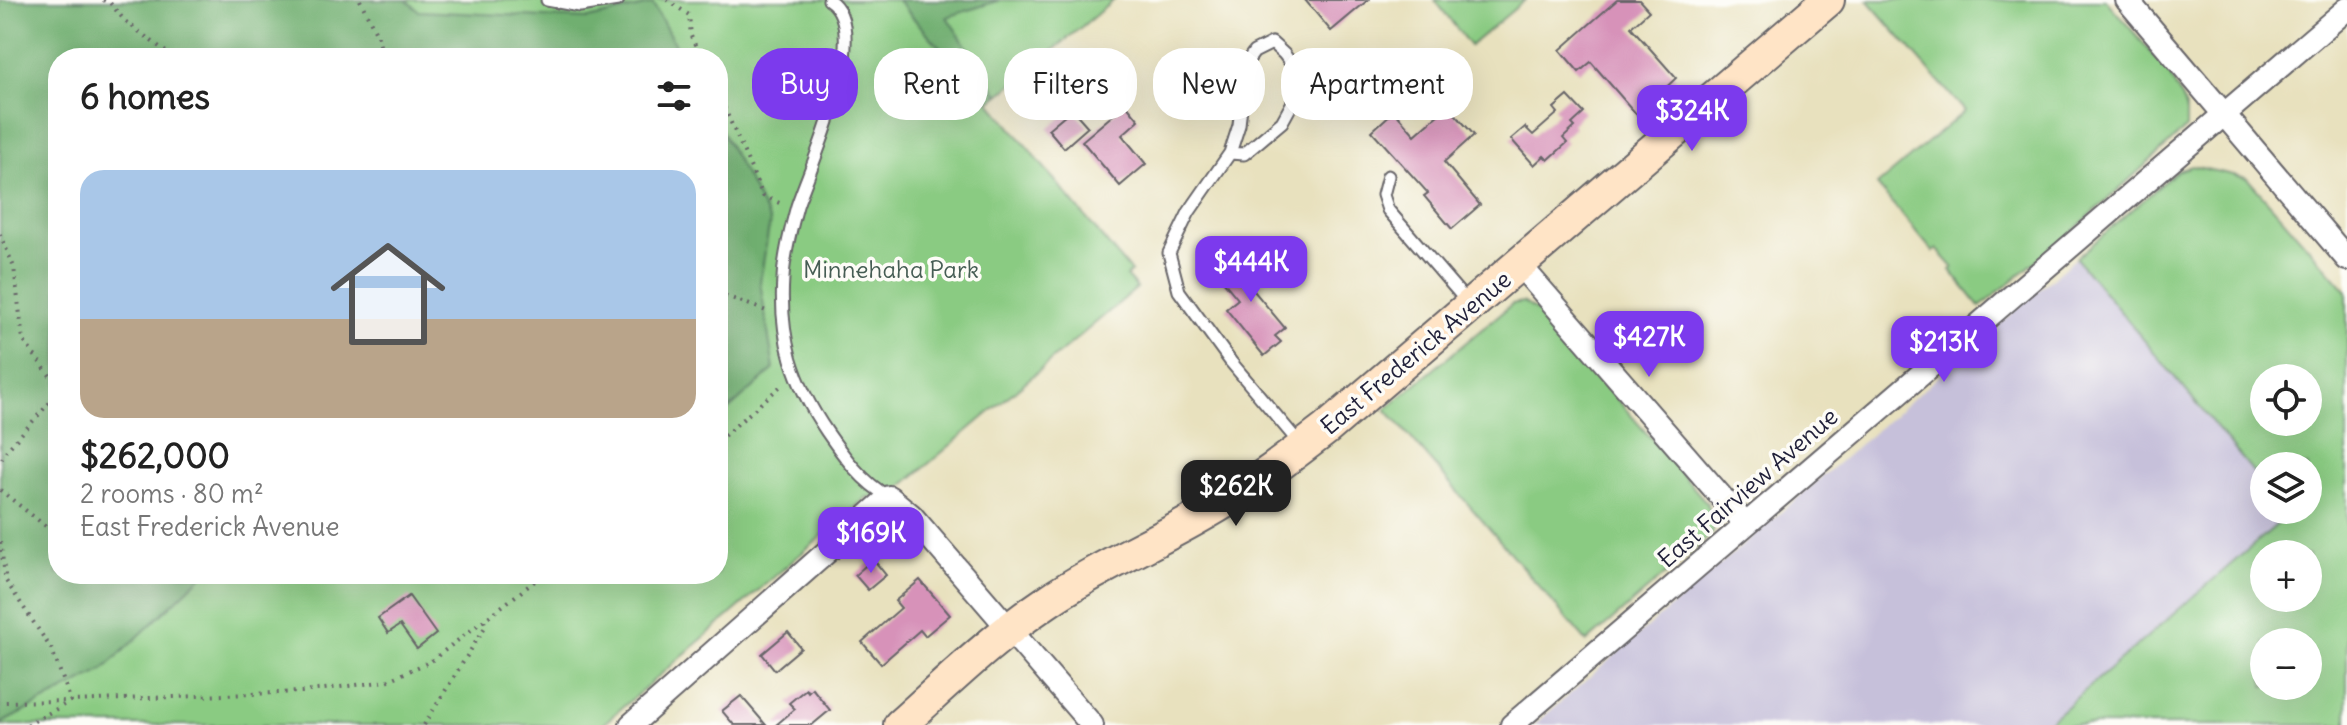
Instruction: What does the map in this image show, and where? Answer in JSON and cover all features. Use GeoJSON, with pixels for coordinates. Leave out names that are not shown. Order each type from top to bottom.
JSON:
{"type":"FeatureCollection","features":[{"type":"Feature","properties":{"kind":"main road","name":"East Frederick Avenue"},"geometry":{"type":"LineString","coordinates":[[900,725],[1009,629],[1088,575],[1215,508],[1303,448],[1828,0]]}},
{"type":"Feature","properties":{"kind":"street"},"geometry":{"type":"LineString","coordinates":[[2127,0],[2347,259]]}},
{"type":"Feature","properties":{"kind":"street","name":"East Fairview Avenue"},"geometry":{"type":"LineString","coordinates":[[1512,725],[2347,9]]}},
{"type":"Feature","properties":{"kind":"street"},"geometry":{"type":"LineString","coordinates":[[1519,264],[1745,524]]}},
{"type":"Feature","properties":{"kind":"street"},"geometry":{"type":"LineString","coordinates":[[631,725],[889,497],[911,515],[1092,725]]}},
{"type":"Feature","properties":{"kind":"lane"},"geometry":{"type":"LineString","coordinates":[[547,0],[580,6],[618,0]]}},
{"type":"Feature","properties":{"kind":"lane"},"geometry":{"type":"LineString","coordinates":[[829,0],[837,5],[844,22],[842,63],[826,129],[797,207],[783,274],[782,317],[794,374],[810,407],[869,486],[889,497]]}},
{"type":"Feature","properties":{"kind":"lane"},"geometry":{"type":"LineString","coordinates":[[1230,153],[1244,154],[1282,122],[1293,102],[1296,70],[1272,43],[1254,52],[1246,63],[1239,125],[1230,153],[1189,212],[1169,253],[1179,291],[1231,362],[1303,448]]}},
{"type":"Feature","properties":{"kind":"lane"},"geometry":{"type":"LineString","coordinates":[[1388,176],[1383,195],[1388,210],[1471,306]]}},
{"type":"Feature","properties":{"kind":"path"},"geometry":{"type":"LineString","coordinates":[[103,0],[161,48]]}},
{"type":"Feature","properties":{"kind":"path"},"geometry":{"type":"LineString","coordinates":[[360,0],[381,48]]}},
{"type":"Feature","properties":{"kind":"path"},"geometry":{"type":"LineString","coordinates":[[667,0],[689,15],[691,36],[696,48]]}},
{"type":"Feature","properties":{"kind":"path"},"geometry":{"type":"LineString","coordinates":[[728,116],[763,196],[775,203],[797,207]]}},
{"type":"Feature","properties":{"kind":"path"},"geometry":{"type":"LineString","coordinates":[[0,234],[14,267],[23,340],[48,373]]}},
{"type":"Feature","properties":{"kind":"path"},"geometry":{"type":"LineString","coordinates":[[728,297],[782,317]]}},
{"type":"Feature","properties":{"kind":"path"},"geometry":{"type":"LineString","coordinates":[[728,432],[794,374]]}},
{"type":"Feature","properties":{"kind":"path"},"geometry":{"type":"LineString","coordinates":[[0,463],[6,451],[48,405]]}},
{"type":"Feature","properties":{"kind":"path"},"geometry":{"type":"LineString","coordinates":[[0,490],[48,528]]}},
{"type":"Feature","properties":{"kind":"path"},"geometry":{"type":"LineString","coordinates":[[0,542],[6,581],[52,650],[71,701]]}},
{"type":"Feature","properties":{"kind":"path"},"geometry":{"type":"LineString","coordinates":[[0,702],[302,692],[387,681],[431,661],[531,584]]}},
{"type":"Feature","properties":{"kind":"path"},"geometry":{"type":"LineString","coordinates":[[424,725],[485,627],[484,619]]}},
{"type":"Feature","properties":{"kind":"path"},"geometry":{"type":"LineString","coordinates":[[27,725],[71,701]]}},
{"type":"Feature","properties":{"kind":"shaded area"},"geometry":{"type":"Polygon","coordinates":[[[2076,258],[2250,468],[2250,524],[2279,524],[2260,540],[2250,540],[2250,549],[2045,725],[1534,725],[2076,258]]]}},
{"type":"Feature","properties":{"kind":"green space","name":"Minnehaha Park"},"geometry":{"type":"Polygon","coordinates":[[[0,0],[897,0],[941,48],[874,48],[874,120],[988,120],[988,100],[1131,272],[1126,276],[1137,288],[889,497],[867,497],[602,725],[0,725],[0,0]]]}},
{"type":"Feature","properties":{"kind":"green space"},"geometry":{"type":"Polygon","coordinates":[[[0,0],[406,0],[419,11],[588,19],[653,4],[677,48],[48,48],[48,584],[193,584],[102,671],[0,724],[0,0]]]}},
{"type":"Feature","properties":{"kind":"green space"},"geometry":{"type":"Polygon","coordinates":[[[897,0],[1000,0],[947,17],[968,48],[941,48],[897,0]]]}},
{"type":"Feature","properties":{"kind":"green space"},"geometry":{"type":"Polygon","coordinates":[[[1000,0],[1114,0],[1056,48],[1004,48],[1004,91],[999,95],[988,79],[988,48],[967,48],[946,16],[1000,0]]]}},
{"type":"Feature","properties":{"kind":"green space"},"geometry":{"type":"Polygon","coordinates":[[[1435,0],[1525,0],[1470,46],[1435,0]]]}},
{"type":"Feature","properties":{"kind":"green space"},"geometry":{"type":"Polygon","coordinates":[[[1867,0],[2106,0],[2169,73],[2186,108],[2186,128],[2073,231],[1980,307],[1950,270],[1953,267],[1937,249],[1933,252],[1877,185],[1965,111],[1867,0]]]}},
{"type":"Feature","properties":{"kind":"green space"},"geometry":{"type":"Polygon","coordinates":[[[988,78],[999,95],[990,102],[988,100],[988,78]]]}},
{"type":"Feature","properties":{"kind":"green space"},"geometry":{"type":"Polygon","coordinates":[[[728,143],[770,221],[760,282],[774,369],[728,410],[728,143]]]}},
{"type":"Feature","properties":{"kind":"green space"},"geometry":{"type":"Polygon","coordinates":[[[2192,166],[2247,178],[2347,291],[2347,725],[2045,725],[2250,548],[2250,612],[2322,612],[2322,540],[2259,540],[2278,524],[2322,524],[2322,452],[2250,452],[2250,468],[2076,258],[2177,171],[2192,166]]]}},
{"type":"Feature","properties":{"kind":"green space"},"geometry":{"type":"Polygon","coordinates":[[[1523,302],[1547,318],[1707,503],[1714,520],[1713,533],[1587,642],[1386,409],[1512,304],[1523,302]]]}},
{"type":"Feature","properties":{"kind":"building"},"geometry":{"type":"Polygon","coordinates":[[[1305,0],[1368,0],[1331,31],[1305,0]]]}},
{"type":"Feature","properties":{"kind":"building"},"geometry":{"type":"Polygon","coordinates":[[[1617,0],[1639,0],[1649,11],[1631,27],[1676,78],[1637,115],[1591,62],[1579,72],[1560,50],[1617,0]]]}},
{"type":"Feature","properties":{"kind":"building"},"geometry":{"type":"Polygon","coordinates":[[[1568,96],[1584,113],[1563,138],[1567,143],[1548,160],[1544,156],[1534,165],[1511,139],[1525,127],[1533,135],[1558,113],[1554,108],[1568,96]]]}},
{"type":"Feature","properties":{"kind":"building"},"geometry":{"type":"Polygon","coordinates":[[[1137,118],[1139,120],[1122,135],[1146,164],[1120,186],[1082,141],[1107,120],[1137,120],[1137,118]]]}},
{"type":"Feature","properties":{"kind":"building"},"geometry":{"type":"Polygon","coordinates":[[[1059,120],[1082,120],[1088,127],[1064,148],[1048,129],[1059,120]]]}},
{"type":"Feature","properties":{"kind":"building"},"geometry":{"type":"Polygon","coordinates":[[[1384,120],[1402,120],[1415,135],[1432,120],[1461,120],[1474,135],[1444,162],[1480,205],[1452,229],[1424,196],[1428,193],[1372,131],[1384,120]]]}},
{"type":"Feature","properties":{"kind":"building"},"geometry":{"type":"Polygon","coordinates":[[[1249,246],[1263,263],[1244,279],[1285,328],[1275,336],[1281,342],[1264,356],[1226,309],[1238,299],[1223,281],[1231,275],[1224,267],[1249,246]]]}},
{"type":"Feature","properties":{"kind":"building"},"geometry":{"type":"Polygon","coordinates":[[[873,559],[886,575],[868,590],[855,575],[873,559]]]}},
{"type":"Feature","properties":{"kind":"building"},"geometry":{"type":"Polygon","coordinates":[[[920,580],[950,615],[925,636],[920,630],[881,664],[862,642],[901,608],[895,601],[920,580]]]}},
{"type":"Feature","properties":{"kind":"building"},"geometry":{"type":"Polygon","coordinates":[[[409,596],[436,634],[417,649],[400,625],[388,633],[378,618],[409,596]]]}},
{"type":"Feature","properties":{"kind":"building"},"geometry":{"type":"Polygon","coordinates":[[[788,632],[801,648],[775,670],[762,654],[788,632]]]}},
{"type":"Feature","properties":{"kind":"building"},"geometry":{"type":"Polygon","coordinates":[[[812,688],[830,710],[812,725],[776,725],[795,709],[789,703],[806,689],[808,692],[812,688]]]}},
{"type":"Feature","properties":{"kind":"building"},"geometry":{"type":"Polygon","coordinates":[[[741,696],[766,725],[734,725],[722,711],[741,696]]]}}]}
